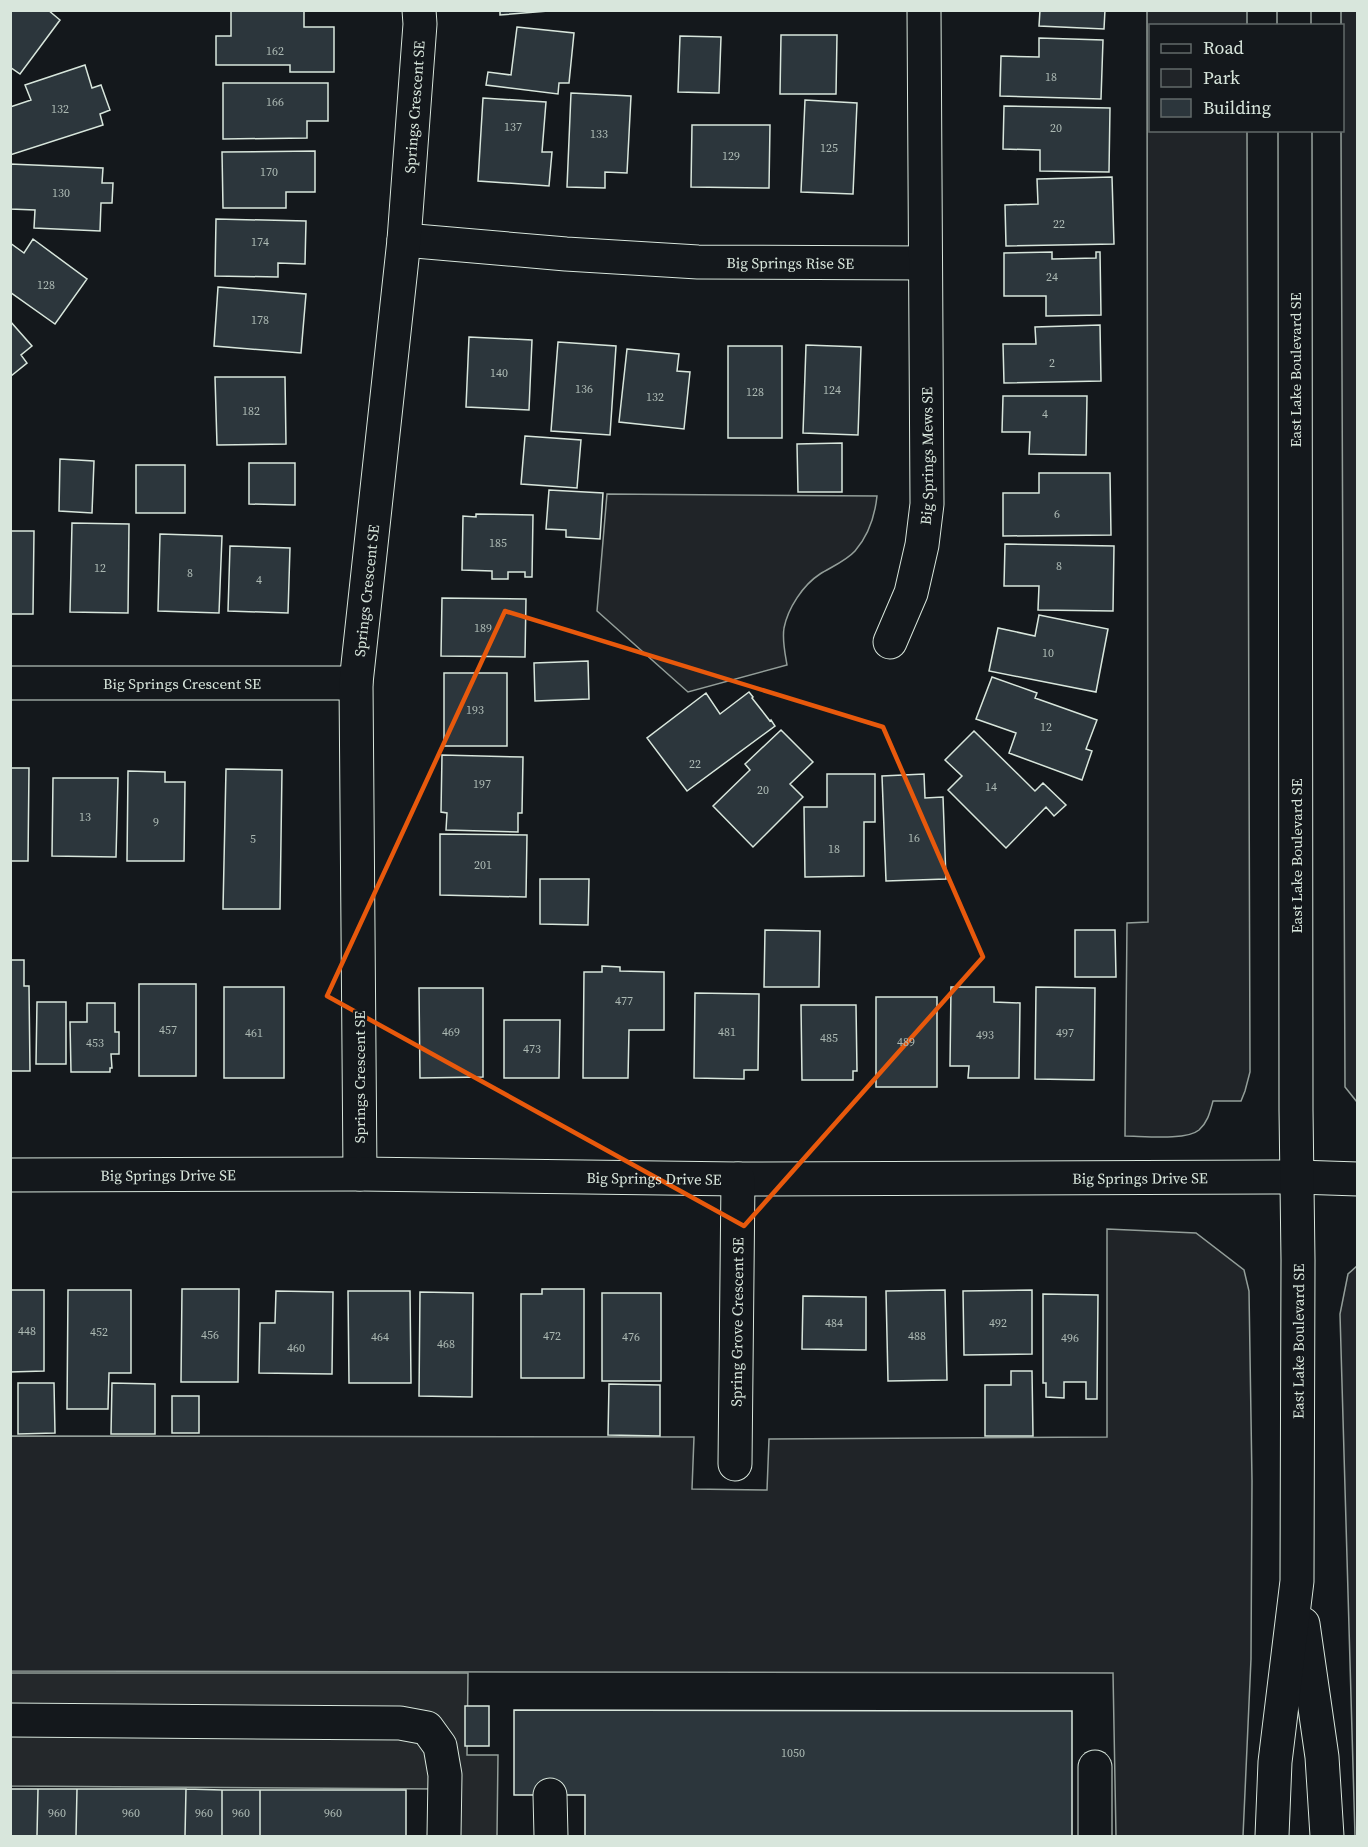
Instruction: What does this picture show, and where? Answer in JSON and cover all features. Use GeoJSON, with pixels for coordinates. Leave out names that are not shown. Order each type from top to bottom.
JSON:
{"type":"FeatureCollection","features":[{"type":"Feature","properties":{"kind":"street","name":"Springs Crescent SE"},"geometry":{"type":"LineString","coordinates":[[360,1174],[356,683],[404,240],[420,24],[419,10]]}},
{"type":"Feature","properties":{"kind":"street"},"geometry":{"type":"LineString","coordinates":[[924,10],[925,263]]}},
{"type":"Feature","properties":{"kind":"street","name":"East Lake Boulevard SE"},"geometry":{"type":"LineString","coordinates":[[1272,1836],[1275,1762],[1297,1581],[1295,132]]}},
{"type":"Feature","properties":{"kind":"street","name":"Big Springs Rise SE"},"geometry":{"type":"LineString","coordinates":[[404,240],[566,254],[698,262],[925,263]]}},
{"type":"Feature","properties":{"kind":"street","name":"Big Springs Mews SE"},"geometry":{"type":"LineString","coordinates":[[890,642],[911,593],[922,545],[927,504],[925,263]]}},
{"type":"Feature","properties":{"kind":"street","name":"Big Springs Crescent SE"},"geometry":{"type":"LineString","coordinates":[[10,683],[356,683]]}},
{"type":"Feature","properties":{"kind":"street","name":"Big Springs Drive SE"},"geometry":{"type":"LineString","coordinates":[[10,1175],[360,1174],[738,1179],[1298,1177],[1358,1179]]}},
{"type":"Feature","properties":{"kind":"street","name":"Spring Grove Crescent SE"},"geometry":{"type":"LineString","coordinates":[[735,1464],[738,1179]]}},
{"type":"Feature","properties":{"kind":"street","name":"East Lake Boulevard SE"},"geometry":{"type":"LineString","coordinates":[[1297,1581],[1322,1756],[1327,1836]]}},
{"type":"Feature","properties":{"kind":"street"},"geometry":{"type":"LineString","coordinates":[[10,1720],[400,1723],[427,1728],[440,1746],[445,1775],[444,1836]]}},
{"type":"Feature","properties":{"kind":"street"},"geometry":{"type":"LineString","coordinates":[[1095,1767],[1095,1836]]}},
{"type":"Feature","properties":{"kind":"street"},"geometry":{"type":"LineString","coordinates":[[550,1795],[550,1836]]}},
{"type":"Feature","properties":{"kind":"highlighted area"},"geometry":{"type":"Polygon","coordinates":[[[505,611],[883,727],[983,957],[744,1226],[327,996],[505,611]]]}},
{"type":"Feature","properties":{"kind":"green space"},"geometry":{"type":"Polygon","coordinates":[[[1147,11],[1247,11],[1247,24],[1149,24],[1149,132],[1247,132],[1250,1072],[1241,1101],[1213,1101],[1210,1113],[1202,1127],[1184,1136],[1125,1136],[1127,923],[1148,922],[1147,11]]]}},
{"type":"Feature","properties":{"kind":"green space"},"geometry":{"type":"Polygon","coordinates":[[[1341,11],[1358,11],[1357,1102],[1345,1087],[1341,132],[1344,132],[1344,24],[1341,24],[1341,11]]]}},
{"type":"Feature","properties":{"kind":"green space"},"geometry":{"type":"Polygon","coordinates":[[[607,494],[877,496],[870,525],[860,545],[847,558],[814,579],[793,605],[783,633],[787,665],[688,692],[597,611],[607,494]]]}},
{"type":"Feature","properties":{"kind":"green space"},"geometry":{"type":"Polygon","coordinates":[[[1107,1229],[1196,1233],[1244,1270],[1249,1291],[1252,1481],[1251,1659],[1243,1836],[1116,1836],[1113,1673],[11,1671],[11,1436],[694,1437],[692,1489],[767,1490],[769,1439],[1107,1437],[1107,1229]]]}},
{"type":"Feature","properties":{"kind":"green space"},"geometry":{"type":"Polygon","coordinates":[[[1357,1266],[1358,1836],[1355,1836],[1340,1314],[1348,1274],[1357,1266]]]}},
{"type":"Feature","properties":{"kind":"shaded area"},"geometry":{"type":"Polygon","coordinates":[[[11,1673],[468,1673],[467,1755],[498,1755],[497,1836],[439,1836],[439,1789],[11,1786],[11,1673]]]}},
{"type":"Feature","properties":{"kind":"building"},"geometry":{"type":"Polygon","coordinates":[[[10,10],[48,10],[60,20],[20,74],[10,67],[10,10]]]}},
{"type":"Feature","properties":{"kind":"building"},"geometry":{"type":"Polygon","coordinates":[[[231,10],[304,10],[304,27],[334,27],[334,72],[290,72],[290,65],[216,65],[216,36],[231,36],[231,10]]]}},
{"type":"Feature","properties":{"kind":"building"},"geometry":{"type":"Polygon","coordinates":[[[500,10],[561,10],[500,15],[500,10]]]}},
{"type":"Feature","properties":{"kind":"building"},"geometry":{"type":"Polygon","coordinates":[[[1040,10],[1105,10],[1104,29],[1039,26],[1040,10]]]}},
{"type":"Feature","properties":{"kind":"building"},"geometry":{"type":"Polygon","coordinates":[[[517,27],[574,33],[569,83],[559,83],[558,94],[486,85],[488,72],[511,75],[517,27]]]}},
{"type":"Feature","properties":{"kind":"building"},"geometry":{"type":"Polygon","coordinates":[[[781,35],[837,35],[836,94],[780,94],[781,35]]]}},
{"type":"Feature","properties":{"kind":"building"},"geometry":{"type":"Polygon","coordinates":[[[680,36],[721,37],[719,93],[678,92],[680,36]]]}},
{"type":"Feature","properties":{"kind":"building"},"geometry":{"type":"Polygon","coordinates":[[[1039,38],[1103,40],[1101,99],[1000,96],[1001,56],[1039,57],[1039,38]]]}},
{"type":"Feature","properties":{"kind":"building"},"geometry":{"type":"Polygon","coordinates":[[[85,65],[92,88],[101,85],[110,110],[100,114],[103,125],[10,155],[10,107],[31,100],[25,85],[85,65]]]}},
{"type":"Feature","properties":{"kind":"building"},"geometry":{"type":"Polygon","coordinates":[[[223,83],[328,83],[328,121],[307,121],[307,138],[223,139],[223,83]]]}},
{"type":"Feature","properties":{"kind":"building"},"geometry":{"type":"Polygon","coordinates":[[[571,93],[631,96],[627,173],[605,172],[605,188],[567,187],[571,93]]]}},
{"type":"Feature","properties":{"kind":"building"},"geometry":{"type":"Polygon","coordinates":[[[483,98],[546,102],[542,152],[552,152],[549,186],[478,181],[483,98]]]}},
{"type":"Feature","properties":{"kind":"building"},"geometry":{"type":"Polygon","coordinates":[[[805,100],[857,103],[853,194],[801,192],[805,100]]]}},
{"type":"Feature","properties":{"kind":"building"},"geometry":{"type":"Polygon","coordinates":[[[1004,106],[1110,108],[1109,172],[1040,171],[1040,150],[1003,149],[1004,106]]]}},
{"type":"Feature","properties":{"kind":"building"},"geometry":{"type":"Polygon","coordinates":[[[692,125],[770,125],[769,188],[691,187],[692,125]]]}},
{"type":"Feature","properties":{"kind":"building"},"geometry":{"type":"Polygon","coordinates":[[[315,151],[315,192],[286,192],[286,208],[223,208],[222,152],[315,151]]]}},
{"type":"Feature","properties":{"kind":"building"},"geometry":{"type":"Polygon","coordinates":[[[10,164],[103,168],[102,183],[113,183],[112,203],[101,203],[100,231],[34,228],[35,210],[10,209],[10,164]]]}},
{"type":"Feature","properties":{"kind":"building"},"geometry":{"type":"Polygon","coordinates":[[[1112,177],[1114,244],[1006,246],[1005,205],[1038,204],[1037,179],[1112,177]]]}},
{"type":"Feature","properties":{"kind":"building"},"geometry":{"type":"Polygon","coordinates":[[[216,219],[306,221],[305,264],[278,263],[278,277],[215,276],[216,219]]]}},
{"type":"Feature","properties":{"kind":"building"},"geometry":{"type":"Polygon","coordinates":[[[33,239],[87,279],[55,324],[10,292],[10,243],[24,253],[33,239]]]}},
{"type":"Feature","properties":{"kind":"building"},"geometry":{"type":"Polygon","coordinates":[[[1052,252],[1052,259],[1096,258],[1096,252],[1100,252],[1101,315],[1046,316],[1046,296],[1004,296],[1004,253],[1052,252]]]}},
{"type":"Feature","properties":{"kind":"building"},"geometry":{"type":"Polygon","coordinates":[[[218,287],[306,294],[301,353],[214,346],[218,287]]]}},
{"type":"Feature","properties":{"kind":"building"},"geometry":{"type":"Polygon","coordinates":[[[10,321],[32,346],[21,355],[27,363],[11,376],[10,321]]]}},
{"type":"Feature","properties":{"kind":"building"},"geometry":{"type":"Polygon","coordinates":[[[1100,325],[1101,381],[1004,383],[1003,344],[1036,344],[1035,327],[1100,325]]]}},
{"type":"Feature","properties":{"kind":"building"},"geometry":{"type":"Polygon","coordinates":[[[469,337],[532,340],[529,410],[466,407],[469,337]]]}},
{"type":"Feature","properties":{"kind":"building"},"geometry":{"type":"Polygon","coordinates":[[[558,342],[616,346],[610,435],[551,431],[558,342]]]}},
{"type":"Feature","properties":{"kind":"building"},"geometry":{"type":"Polygon","coordinates":[[[806,345],[861,347],[858,435],[803,433],[806,345]]]}},
{"type":"Feature","properties":{"kind":"building"},"geometry":{"type":"Polygon","coordinates":[[[728,346],[782,346],[782,438],[728,438],[728,346]]]}},
{"type":"Feature","properties":{"kind":"building"},"geometry":{"type":"Polygon","coordinates":[[[627,349],[679,354],[677,371],[690,372],[684,429],[619,422],[627,349]]]}},
{"type":"Feature","properties":{"kind":"building"},"geometry":{"type":"Polygon","coordinates":[[[215,377],[285,377],[286,444],[217,445],[215,377]]]}},
{"type":"Feature","properties":{"kind":"building"},"geometry":{"type":"Polygon","coordinates":[[[1003,396],[1087,396],[1086,455],[1029,454],[1030,432],[1002,432],[1003,396]]]}},
{"type":"Feature","properties":{"kind":"building"},"geometry":{"type":"Polygon","coordinates":[[[525,436],[581,440],[577,488],[521,484],[525,436]]]}},
{"type":"Feature","properties":{"kind":"building"},"geometry":{"type":"Polygon","coordinates":[[[842,443],[842,492],[798,492],[797,444],[842,443]]]}},
{"type":"Feature","properties":{"kind":"building"},"geometry":{"type":"Polygon","coordinates":[[[60,459],[94,461],[92,513],[59,511],[60,459]]]}},
{"type":"Feature","properties":{"kind":"building"},"geometry":{"type":"Polygon","coordinates":[[[249,463],[295,463],[295,505],[249,504],[249,463]]]}},
{"type":"Feature","properties":{"kind":"building"},"geometry":{"type":"Polygon","coordinates":[[[136,465],[185,465],[185,513],[136,513],[136,465]]]}},
{"type":"Feature","properties":{"kind":"building"},"geometry":{"type":"Polygon","coordinates":[[[1039,473],[1110,473],[1111,535],[1003,536],[1003,493],[1039,493],[1039,473]]]}},
{"type":"Feature","properties":{"kind":"building"},"geometry":{"type":"Polygon","coordinates":[[[549,490],[603,493],[600,539],[566,537],[566,530],[546,529],[549,490]]]}},
{"type":"Feature","properties":{"kind":"building"},"geometry":{"type":"Polygon","coordinates":[[[476,514],[533,515],[532,577],[525,577],[525,572],[508,572],[508,579],[492,579],[492,571],[462,570],[463,516],[476,517],[476,514]]]}},
{"type":"Feature","properties":{"kind":"building"},"geometry":{"type":"Polygon","coordinates":[[[72,523],[129,524],[128,613],[70,612],[72,523]]]}},
{"type":"Feature","properties":{"kind":"building"},"geometry":{"type":"Polygon","coordinates":[[[10,531],[34,531],[33,614],[10,614],[10,531]]]}},
{"type":"Feature","properties":{"kind":"building"},"geometry":{"type":"Polygon","coordinates":[[[160,534],[222,536],[219,613],[158,611],[160,534]]]}},
{"type":"Feature","properties":{"kind":"building"},"geometry":{"type":"Polygon","coordinates":[[[1005,544],[1114,546],[1113,611],[1038,610],[1039,586],[1004,586],[1005,544]]]}},
{"type":"Feature","properties":{"kind":"building"},"geometry":{"type":"Polygon","coordinates":[[[230,546],[290,548],[288,613],[228,611],[230,546]]]}},
{"type":"Feature","properties":{"kind":"building"},"geometry":{"type":"Polygon","coordinates":[[[442,598],[526,599],[525,657],[441,656],[442,598]]]}},
{"type":"Feature","properties":{"kind":"building"},"geometry":{"type":"Polygon","coordinates":[[[1039,615],[1108,629],[1096,692],[989,671],[998,628],[1035,636],[1039,615]]]}},
{"type":"Feature","properties":{"kind":"building"},"geometry":{"type":"Polygon","coordinates":[[[588,661],[589,699],[535,701],[534,663],[588,661]]]}},
{"type":"Feature","properties":{"kind":"building"},"geometry":{"type":"Polygon","coordinates":[[[444,673],[507,673],[507,746],[444,746],[444,673]]]}},
{"type":"Feature","properties":{"kind":"building"},"geometry":{"type":"Polygon","coordinates":[[[992,677],[1037,693],[1035,698],[1097,720],[1086,749],[1092,751],[1082,780],[1009,753],[1016,733],[976,719],[992,677]]]}},
{"type":"Feature","properties":{"kind":"building"},"geometry":{"type":"Polygon","coordinates":[[[749,692],[775,726],[687,791],[647,738],[706,693],[720,714],[749,692]]]}},
{"type":"Feature","properties":{"kind":"building"},"geometry":{"type":"Polygon","coordinates":[[[781,730],[813,762],[790,784],[803,797],[753,847],[713,806],[750,770],[745,764],[781,730]]]}},
{"type":"Feature","properties":{"kind":"building"},"geometry":{"type":"Polygon","coordinates":[[[974,731],[1035,791],[1043,783],[1066,805],[1054,816],[1046,807],[1006,848],[948,790],[962,776],[945,760],[974,731]]]}},
{"type":"Feature","properties":{"kind":"building"},"geometry":{"type":"Polygon","coordinates":[[[442,755],[523,757],[522,813],[518,813],[518,832],[446,830],[447,813],[441,812],[442,755]]]}},
{"type":"Feature","properties":{"kind":"building"},"geometry":{"type":"Polygon","coordinates":[[[10,768],[29,768],[28,861],[10,861],[10,768]]]}},
{"type":"Feature","properties":{"kind":"building"},"geometry":{"type":"Polygon","coordinates":[[[226,769],[282,770],[280,909],[223,909],[226,769]]]}},
{"type":"Feature","properties":{"kind":"building"},"geometry":{"type":"Polygon","coordinates":[[[128,771],[165,772],[165,782],[185,782],[184,861],[127,861],[128,771]]]}},
{"type":"Feature","properties":{"kind":"building"},"geometry":{"type":"Polygon","coordinates":[[[827,774],[875,774],[875,822],[864,822],[864,876],[805,877],[804,807],[827,807],[827,774]]]}},
{"type":"Feature","properties":{"kind":"building"},"geometry":{"type":"Polygon","coordinates":[[[924,774],[925,798],[943,797],[946,879],[886,881],[882,776],[924,774]]]}},
{"type":"Feature","properties":{"kind":"building"},"geometry":{"type":"Polygon","coordinates":[[[53,778],[118,778],[116,857],[52,856],[53,778]]]}},
{"type":"Feature","properties":{"kind":"building"},"geometry":{"type":"Polygon","coordinates":[[[440,834],[527,835],[526,897],[440,895],[440,834]]]}},
{"type":"Feature","properties":{"kind":"building"},"geometry":{"type":"Polygon","coordinates":[[[540,879],[589,879],[588,925],[540,924],[540,879]]]}},
{"type":"Feature","properties":{"kind":"building"},"geometry":{"type":"Polygon","coordinates":[[[765,930],[820,931],[819,987],[764,987],[765,930]]]}},
{"type":"Feature","properties":{"kind":"building"},"geometry":{"type":"Polygon","coordinates":[[[1075,930],[1115,930],[1116,977],[1075,977],[1075,930]]]}},
{"type":"Feature","properties":{"kind":"building"},"geometry":{"type":"Polygon","coordinates":[[[10,960],[24,960],[24,986],[29,986],[30,1071],[10,1071],[10,960]]]}},
{"type":"Feature","properties":{"kind":"building"},"geometry":{"type":"Polygon","coordinates":[[[602,966],[620,967],[620,971],[664,972],[664,1030],[629,1030],[628,1078],[583,1078],[584,972],[602,972],[602,966]]]}},
{"type":"Feature","properties":{"kind":"building"},"geometry":{"type":"Polygon","coordinates":[[[139,984],[196,984],[196,1076],[139,1076],[139,984]]]}},
{"type":"Feature","properties":{"kind":"building"},"geometry":{"type":"Polygon","coordinates":[[[224,987],[284,987],[284,1078],[224,1078],[224,987]]]}},
{"type":"Feature","properties":{"kind":"building"},"geometry":{"type":"Polygon","coordinates":[[[951,987],[994,987],[994,1002],[1020,1003],[1019,1078],[968,1078],[969,1066],[950,1066],[951,987]]]}},
{"type":"Feature","properties":{"kind":"building"},"geometry":{"type":"Polygon","coordinates":[[[1036,987],[1095,988],[1094,1080],[1035,1079],[1036,987]]]}},
{"type":"Feature","properties":{"kind":"building"},"geometry":{"type":"Polygon","coordinates":[[[419,988],[483,988],[483,1077],[420,1078],[419,988]]]}},
{"type":"Feature","properties":{"kind":"building"},"geometry":{"type":"Polygon","coordinates":[[[695,993],[759,994],[758,1070],[744,1070],[744,1079],[694,1078],[695,993]]]}},
{"type":"Feature","properties":{"kind":"building"},"geometry":{"type":"Polygon","coordinates":[[[876,997],[937,997],[937,1087],[876,1087],[876,997]]]}},
{"type":"Feature","properties":{"kind":"building"},"geometry":{"type":"Polygon","coordinates":[[[37,1002],[66,1002],[66,1064],[36,1064],[37,1002]]]}},
{"type":"Feature","properties":{"kind":"building"},"geometry":{"type":"Polygon","coordinates":[[[87,1003],[115,1003],[115,1032],[119,1032],[119,1054],[111,1054],[110,1072],[71,1072],[70,1022],[87,1022],[87,1003]]]}},
{"type":"Feature","properties":{"kind":"building"},"geometry":{"type":"Polygon","coordinates":[[[801,1005],[856,1005],[857,1071],[853,1071],[853,1080],[802,1080],[801,1005]]]}},
{"type":"Feature","properties":{"kind":"building"},"geometry":{"type":"Polygon","coordinates":[[[504,1020],[560,1020],[559,1078],[504,1078],[504,1020]]]}},
{"type":"Feature","properties":{"kind":"building"},"geometry":{"type":"Polygon","coordinates":[[[182,1289],[239,1289],[238,1382],[181,1382],[182,1289]]]}},
{"type":"Feature","properties":{"kind":"building"},"geometry":{"type":"Polygon","coordinates":[[[542,1289],[584,1289],[584,1378],[521,1378],[521,1294],[542,1294],[542,1289]]]}},
{"type":"Feature","properties":{"kind":"building"},"geometry":{"type":"Polygon","coordinates":[[[10,1290],[44,1290],[44,1371],[10,1372],[10,1290]]]}},
{"type":"Feature","properties":{"kind":"building"},"geometry":{"type":"Polygon","coordinates":[[[68,1290],[131,1290],[131,1373],[109,1373],[108,1409],[67,1409],[68,1290]]]}},
{"type":"Feature","properties":{"kind":"building"},"geometry":{"type":"Polygon","coordinates":[[[945,1290],[947,1380],[888,1381],[886,1291],[945,1290]]]}},
{"type":"Feature","properties":{"kind":"building"},"geometry":{"type":"Polygon","coordinates":[[[1032,1290],[1032,1354],[964,1355],[963,1291],[1032,1290]]]}},
{"type":"Feature","properties":{"kind":"building"},"geometry":{"type":"Polygon","coordinates":[[[276,1291],[333,1292],[332,1374],[259,1373],[260,1323],[275,1323],[276,1291]]]}},
{"type":"Feature","properties":{"kind":"building"},"geometry":{"type":"Polygon","coordinates":[[[348,1291],[410,1291],[411,1383],[349,1383],[348,1291]]]}},
{"type":"Feature","properties":{"kind":"building"},"geometry":{"type":"Polygon","coordinates":[[[420,1292],[473,1293],[472,1397],[419,1396],[420,1292]]]}},
{"type":"Feature","properties":{"kind":"building"},"geometry":{"type":"Polygon","coordinates":[[[602,1293],[661,1293],[661,1381],[602,1381],[602,1293]]]}},
{"type":"Feature","properties":{"kind":"building"},"geometry":{"type":"Polygon","coordinates":[[[1043,1294],[1098,1295],[1097,1399],[1086,1399],[1086,1382],[1064,1382],[1064,1398],[1046,1397],[1046,1383],[1043,1383],[1043,1294]]]}},
{"type":"Feature","properties":{"kind":"building"},"geometry":{"type":"Polygon","coordinates":[[[803,1296],[866,1297],[866,1350],[802,1349],[803,1296]]]}},
{"type":"Feature","properties":{"kind":"building"},"geometry":{"type":"Polygon","coordinates":[[[1011,1371],[1032,1371],[1033,1436],[985,1436],[985,1385],[1011,1385],[1011,1371]]]}},
{"type":"Feature","properties":{"kind":"building"},"geometry":{"type":"Polygon","coordinates":[[[18,1383],[54,1383],[55,1433],[18,1434],[18,1383]]]}},
{"type":"Feature","properties":{"kind":"building"},"geometry":{"type":"Polygon","coordinates":[[[112,1383],[155,1384],[155,1434],[111,1434],[112,1383]]]}},
{"type":"Feature","properties":{"kind":"building"},"geometry":{"type":"Polygon","coordinates":[[[609,1384],[660,1385],[660,1436],[608,1435],[609,1384]]]}},
{"type":"Feature","properties":{"kind":"building"},"geometry":{"type":"Polygon","coordinates":[[[172,1396],[199,1396],[199,1433],[172,1433],[172,1396]]]}},
{"type":"Feature","properties":{"kind":"building"},"geometry":{"type":"Polygon","coordinates":[[[465,1706],[489,1706],[489,1746],[465,1746],[465,1706]]]}},
{"type":"Feature","properties":{"kind":"building"},"geometry":{"type":"Polygon","coordinates":[[[514,1710],[1072,1711],[1072,1836],[585,1836],[585,1795],[514,1795],[514,1710]]]}},
{"type":"Feature","properties":{"kind":"building"},"geometry":{"type":"Polygon","coordinates":[[[10,1789],[38,1789],[37,1836],[10,1836],[10,1789]]]}},
{"type":"Feature","properties":{"kind":"building"},"geometry":{"type":"Polygon","coordinates":[[[38,1789],[77,1789],[76,1836],[37,1836],[38,1789]]]}},
{"type":"Feature","properties":{"kind":"building"},"geometry":{"type":"Polygon","coordinates":[[[77,1789],[186,1789],[185,1836],[76,1836],[77,1789]]]}},
{"type":"Feature","properties":{"kind":"building"},"geometry":{"type":"Polygon","coordinates":[[[186,1789],[222,1790],[222,1836],[185,1836],[186,1789]]]}},
{"type":"Feature","properties":{"kind":"building"},"geometry":{"type":"Polygon","coordinates":[[[222,1790],[260,1790],[260,1836],[222,1836],[222,1790]]]}},
{"type":"Feature","properties":{"kind":"building"},"geometry":{"type":"Polygon","coordinates":[[[260,1790],[406,1790],[406,1836],[260,1836],[260,1790]]]}}]}
